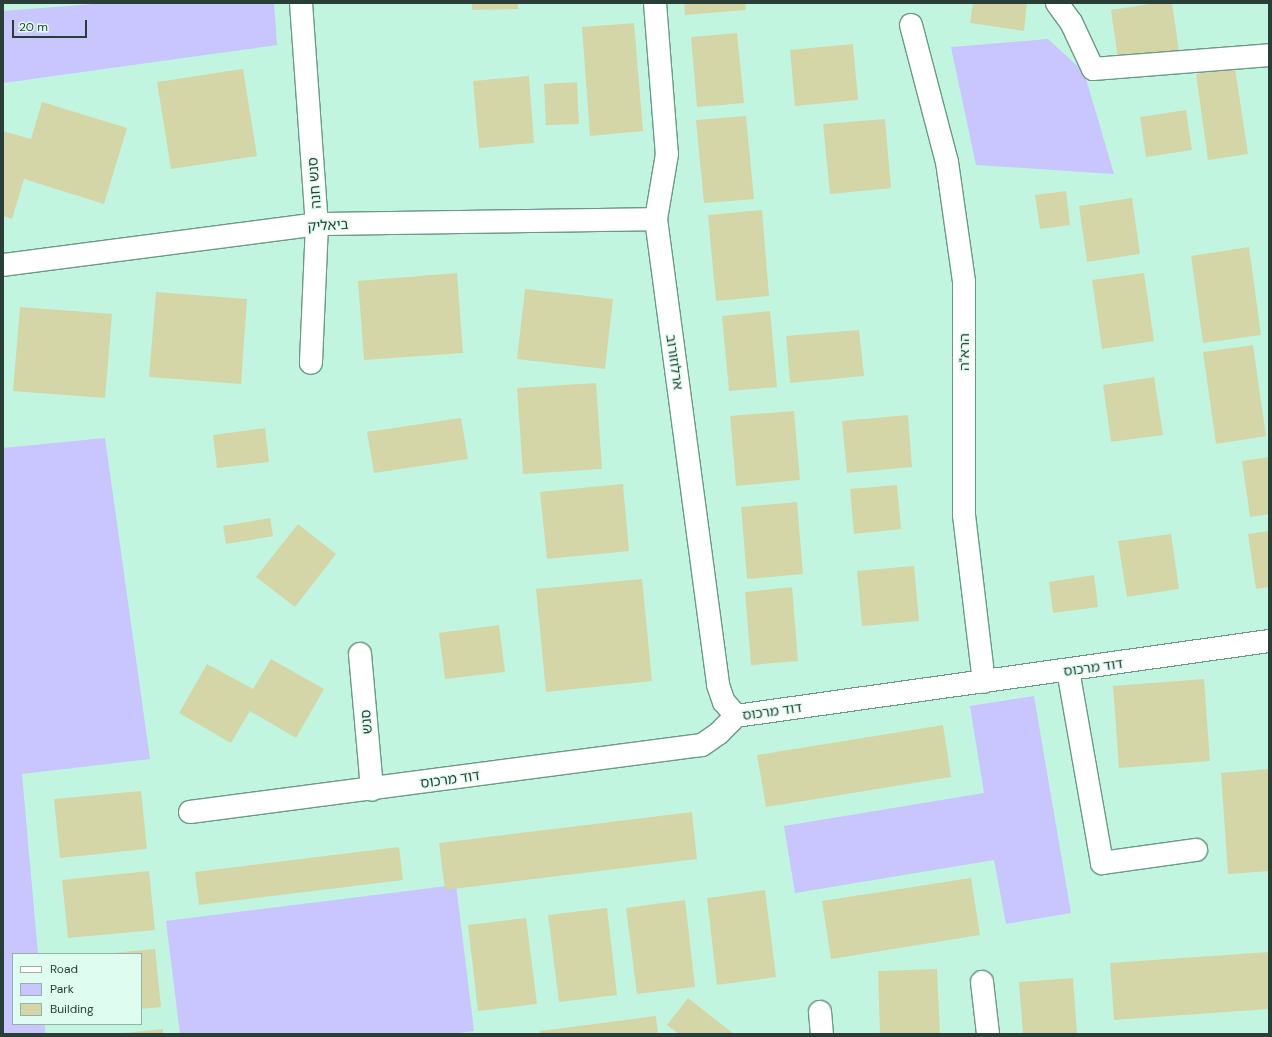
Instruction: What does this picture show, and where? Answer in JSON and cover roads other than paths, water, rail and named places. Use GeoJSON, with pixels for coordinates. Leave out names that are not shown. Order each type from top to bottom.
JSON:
{"type":"FeatureCollection","features":[{"type":"Feature","properties":{"kind":"street","name":"סנש חנה"},"geometry":{"type":"LineString","coordinates":[[301,3],[317,224],[311,363]]}},
{"type":"Feature","properties":{"kind":"street","name":"ארלוזורוב"},"geometry":{"type":"LineString","coordinates":[[655,3],[667,154],[656,219],[718,685],[724,702],[736,716]]}},
{"type":"Feature","properties":{"kind":"street"},"geometry":{"type":"LineString","coordinates":[[1057,3],[1071,22],[1093,70],[1269,55]]}},
{"type":"Feature","properties":{"kind":"street","name":"הרא\"ה"},"geometry":{"type":"LineString","coordinates":[[911,25],[947,162],[964,282],[964,515],[984,682]]}},
{"type":"Feature","properties":{"kind":"street","name":"ביאליק"},"geometry":{"type":"LineString","coordinates":[[3,265],[317,224],[656,219]]}},
{"type":"Feature","properties":{"kind":"street","name":"דוד מרכוס"},"geometry":{"type":"LineString","coordinates":[[190,812],[702,745],[719,733],[736,716],[1269,641]]}},
{"type":"Feature","properties":{"kind":"street","name":"סנש"},"geometry":{"type":"LineString","coordinates":[[360,654],[372,789]]}},
{"type":"Feature","properties":{"kind":"street"},"geometry":{"type":"LineString","coordinates":[[1068,670],[1102,863],[1196,850]]}},
{"type":"Feature","properties":{"kind":"street"},"geometry":{"type":"LineString","coordinates":[[982,982],[988,1034]]}},
{"type":"Feature","properties":{"kind":"street"},"geometry":{"type":"LineString","coordinates":[[820,1012],[822,1034]]}}]}
